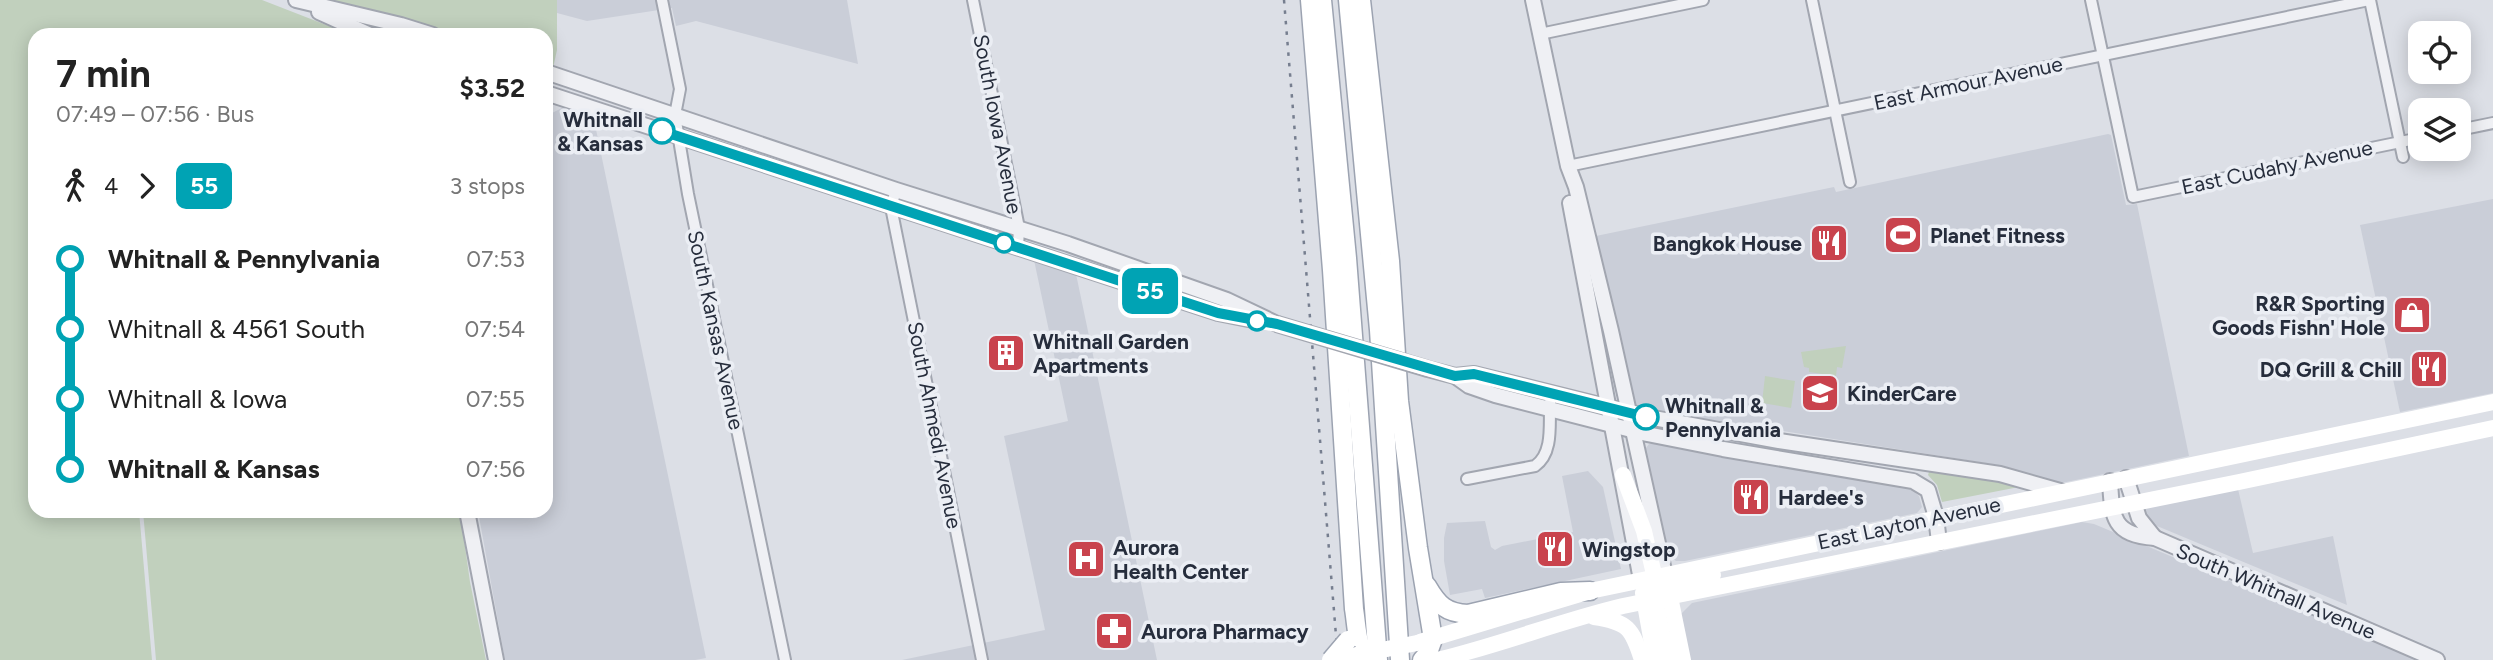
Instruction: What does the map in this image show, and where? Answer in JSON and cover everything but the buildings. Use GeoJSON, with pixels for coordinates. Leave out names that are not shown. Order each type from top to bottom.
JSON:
{"type":"FeatureCollection","features":[{"type":"Feature","properties":{"kind":"main road"},"geometry":{"type":"LineString","coordinates":[[1310,0],[1332,270],[1354,609],[1363,651]]}},
{"type":"Feature","properties":{"kind":"main road"},"geometry":{"type":"LineString","coordinates":[[1322,0],[1347,258],[1363,651]]}},
{"type":"Feature","properties":{"kind":"main road"},"geometry":{"type":"LineString","coordinates":[[1348,0],[1379,330],[1400,660]]}},
{"type":"Feature","properties":{"kind":"main road"},"geometry":{"type":"LineString","coordinates":[[1361,0],[1390,261],[1399,401],[1423,578],[1424,647]]}},
{"type":"Feature","properties":{"kind":"main road","name":"East Layton Avenue"},"geometry":{"type":"LineString","coordinates":[[1435,660],[1474,651],[1585,615],[1655,588],[1783,550],[2493,402]]}},
{"type":"Feature","properties":{"kind":"main road","name":"East Layton Avenue"},"geometry":{"type":"LineString","coordinates":[[1363,651],[1424,647],[1590,591],[1655,588],[1939,542],[2493,428]]}},
{"type":"Feature","properties":{"kind":"main road"},"geometry":{"type":"LineString","coordinates":[[1623,475],[1644,531],[1668,660]]}},
{"type":"Feature","properties":{"kind":"main road"},"geometry":{"type":"LineString","coordinates":[[1423,578],[1442,608],[1454,614],[1468,614],[1561,592],[1590,591]]}},
{"type":"Feature","properties":{"kind":"main road"},"geometry":{"type":"LineString","coordinates":[[1435,660],[1521,625],[1655,588]]}},
{"type":"Feature","properties":{"kind":"main road"},"geometry":{"type":"LineString","coordinates":[[1655,588],[1655,660]]}},
{"type":"Feature","properties":{"kind":"main road"},"geometry":{"type":"LineString","coordinates":[[1655,588],[1683,660]]}},
{"type":"Feature","properties":{"kind":"main road"},"geometry":{"type":"LineString","coordinates":[[1585,615],[1626,625],[1635,636],[1643,660]]}},
{"type":"Feature","properties":{"kind":"main road"},"geometry":{"type":"LineString","coordinates":[[1330,660],[1363,651]]}},
{"type":"Feature","properties":{"kind":"street"},"geometry":{"type":"LineString","coordinates":[[294,0],[355,28]]}},
{"type":"Feature","properties":{"kind":"street"},"geometry":{"type":"LineString","coordinates":[[294,0],[413,28]]}},
{"type":"Feature","properties":{"kind":"street","name":"South Kansas Avenue"},"geometry":{"type":"LineString","coordinates":[[662,0],[680,89],[676,115],[678,136],[785,660]]}},
{"type":"Feature","properties":{"kind":"street","name":"South Iowa Avenue"},"geometry":{"type":"LineString","coordinates":[[973,0],[1019,229],[1018,248]]}},
{"type":"Feature","properties":{"kind":"street"},"geometry":{"type":"LineString","coordinates":[[1533,0],[1568,166],[1576,187],[1632,430],[1655,588]]}},
{"type":"Feature","properties":{"kind":"street"},"geometry":{"type":"LineString","coordinates":[[1812,0],[1850,182]]}},
{"type":"Feature","properties":{"kind":"street"},"geometry":{"type":"LineString","coordinates":[[2091,0],[2102,55]]}},
{"type":"Feature","properties":{"kind":"street"},"geometry":{"type":"LineString","coordinates":[[2370,0],[2403,157]]}},
{"type":"Feature","properties":{"kind":"street","name":"East Armour Avenue"},"geometry":{"type":"LineString","coordinates":[[1568,166],[2370,0]]}},
{"type":"Feature","properties":{"kind":"street"},"geometry":{"type":"LineString","coordinates":[[1540,34],[1696,1]]}},
{"type":"Feature","properties":{"kind":"street","name":"East Cudahy Avenue"},"geometry":{"type":"LineString","coordinates":[[2102,55],[2133,197],[2408,140]]}},
{"type":"Feature","properties":{"kind":"street"},"geometry":{"type":"LineString","coordinates":[[553,78],[676,115],[1019,229],[1227,300],[1277,324]]}},
{"type":"Feature","properties":{"kind":"street"},"geometry":{"type":"LineString","coordinates":[[553,95],[1218,313],[1277,324],[1455,376],[1469,386],[1496,395],[1614,426],[1723,449],[1913,481],[1928,490],[1936,517],[1939,542]]}},
{"type":"Feature","properties":{"kind":"street"},"geometry":{"type":"LineString","coordinates":[[2471,128],[2493,123]]}},
{"type":"Feature","properties":{"kind":"street"},"geometry":{"type":"LineString","coordinates":[[793,174],[799,156]]}},
{"type":"Feature","properties":{"kind":"street"},"geometry":{"type":"LineString","coordinates":[[1568,166],[1567,188],[1623,475]]}},
{"type":"Feature","properties":{"kind":"street","name":"South Ahmedi Avenue"},"geometry":{"type":"LineString","coordinates":[[896,190],[891,207],[982,660]]}},
{"type":"Feature","properties":{"kind":"street"},"geometry":{"type":"LineString","coordinates":[[1455,376],[1474,374],[1628,412],[1779,441],[2000,474],[2060,491]]}},
{"type":"Feature","properties":{"kind":"street"},"geometry":{"type":"LineString","coordinates":[[1466,480],[1535,466],[1542,461],[1547,453],[1550,393]]}},
{"type":"Feature","properties":{"kind":"street"},"geometry":{"type":"LineString","coordinates":[[2111,508],[2118,479]]}},
{"type":"Feature","properties":{"kind":"street","name":"South Whitnall Avenue"},"geometry":{"type":"LineString","coordinates":[[2118,479],[2138,517],[2155,538]]}},
{"type":"Feature","properties":{"kind":"street","name":"South Whitnall Avenue"},"geometry":{"type":"LineString","coordinates":[[2111,508],[2113,519],[2119,528],[2140,537],[2155,538],[2437,660]]}},
{"type":"Feature","properties":{"kind":"street"},"geometry":{"type":"LineString","coordinates":[[468,518],[496,660]]}},
{"type":"Feature","properties":{"kind":"shaded area"},"geometry":{"type":"Polygon","coordinates":[[[557,0],[847,0],[858,64],[696,21],[676,26],[672,8],[587,21],[557,13],[557,0]]]}},
{"type":"Feature","properties":{"kind":"shaded area"},"geometry":{"type":"Polygon","coordinates":[[[566,106],[593,115],[706,658],[505,660],[479,518],[553,518],[553,112],[566,106]]]}},
{"type":"Feature","properties":{"kind":"shaded area"},"geometry":{"type":"Polygon","coordinates":[[[2111,135],[2126,205],[2137,204],[2189,456],[2057,484],[2004,466],[1714,420],[1681,418],[1634,405],[1591,237],[1834,187],[1836,192],[2111,135]]]}},
{"type":"Feature","properties":{"kind":"shaded area"},"geometry":{"type":"Polygon","coordinates":[[[2493,199],[2493,393],[2400,412],[2360,225],[2493,199]]]}},
{"type":"Feature","properties":{"kind":"shaded area"},"geometry":{"type":"Polygon","coordinates":[[[1034,260],[1076,274],[1157,660],[902,660],[1045,630],[1004,436],[1068,421],[1034,260]]]}},
{"type":"Feature","properties":{"kind":"shaded area"},"geometry":{"type":"Polygon","coordinates":[[[1657,442],[1910,487],[1919,496],[1922,507],[1917,513],[1676,561],[1665,549],[1643,452],[1649,444],[1657,442]]]}},
{"type":"Feature","properties":{"kind":"shaded area"},"geometry":{"type":"Polygon","coordinates":[[[1588,471],[1603,487],[1621,569],[1485,598],[1482,589],[1450,595],[1444,561],[1447,523],[1485,521],[1491,547],[1495,550],[1502,546],[1573,532],[1562,476],[1588,471]]]}},
{"type":"Feature","properties":{"kind":"shaded area"},"geometry":{"type":"Polygon","coordinates":[[[2238,489],[2253,553],[2333,536],[2347,605],[2157,526],[2143,511],[2146,508],[2238,489]]]}},
{"type":"Feature","properties":{"kind":"shaded area"},"geometry":{"type":"Polygon","coordinates":[[[2082,522],[2094,524],[2419,660],[1688,660],[1681,614],[1692,603],[2082,522]]]}},
{"type":"Feature","properties":{"kind":"green space"},"geometry":{"type":"Polygon","coordinates":[[[0,0],[262,0],[334,28],[28,28],[28,518],[140,518],[152,660],[0,660],[0,0]]]}},
{"type":"Feature","properties":{"kind":"green space"},"geometry":{"type":"Polygon","coordinates":[[[330,0],[557,0],[557,50],[553,68],[553,28],[431,28],[330,0]]]}},
{"type":"Feature","properties":{"kind":"green space"},"geometry":{"type":"Polygon","coordinates":[[[1846,346],[1842,368],[1837,367],[1836,376],[1809,372],[1809,368],[1804,367],[1801,352],[1846,346]]]}},
{"type":"Feature","properties":{"kind":"green space"},"geometry":{"type":"Polygon","coordinates":[[[1765,376],[1795,381],[1791,408],[1762,403],[1765,376]]]}},
{"type":"Feature","properties":{"kind":"green space"},"geometry":{"type":"Polygon","coordinates":[[[1929,472],[1978,474],[2024,486],[1942,502],[1937,485],[1928,475],[1929,472]]]}},
{"type":"Feature","properties":{"kind":"green space"},"geometry":{"type":"Polygon","coordinates":[[[144,518],[461,518],[470,582],[486,660],[156,660],[144,518]]]}},
{"type":"Feature","properties":{"kind":"railway"},"geometry":{"type":"LineString","coordinates":[[1284,0],[1338,660]]}},
{"type":"Feature","properties":{"kind":"bus line","name":"55"},"geometry":{"type":"LineString","coordinates":[[662,131],[1218,313],[1277,324],[1455,376],[1474,374],[1646,417]]}},
{"type":"Feature","properties":{"kind":"place","name":"Whitnall & Kansas"},"geometry":{"type":"Point","coordinates":[662,131]}},
{"type":"Feature","properties":{"kind":"place","name":"Planet Fitness"},"geometry":{"type":"Point","coordinates":[1903,235]}},
{"type":"Feature","properties":{"kind":"place","name":"Bangkok House"},"geometry":{"type":"Point","coordinates":[1829,243]}},
{"type":"Feature","properties":{"kind":"place","name":"R&R Sporting Goods Fishn' Hole"},"geometry":{"type":"Point","coordinates":[2412,315]}},
{"type":"Feature","properties":{"kind":"place","name":"Whitnall Garden Apartments"},"geometry":{"type":"Point","coordinates":[1006,353]}},
{"type":"Feature","properties":{"kind":"place","name":"DQ Grill & Chill"},"geometry":{"type":"Point","coordinates":[2429,369]}},
{"type":"Feature","properties":{"kind":"place","name":"KinderCare"},"geometry":{"type":"Point","coordinates":[1820,393]}},
{"type":"Feature","properties":{"kind":"place","name":"Whitnall & Pennylvania"},"geometry":{"type":"Point","coordinates":[1646,417]}},
{"type":"Feature","properties":{"kind":"place","name":"Hardee's"},"geometry":{"type":"Point","coordinates":[1751,497]}},
{"type":"Feature","properties":{"kind":"place","name":"Wingstop"},"geometry":{"type":"Point","coordinates":[1555,549]}},
{"type":"Feature","properties":{"kind":"place","name":"Aurora Health Center"},"geometry":{"type":"Point","coordinates":[1086,559]}},
{"type":"Feature","properties":{"kind":"place","name":"Aurora Pharmacy"},"geometry":{"type":"Point","coordinates":[1114,631]}}]}
